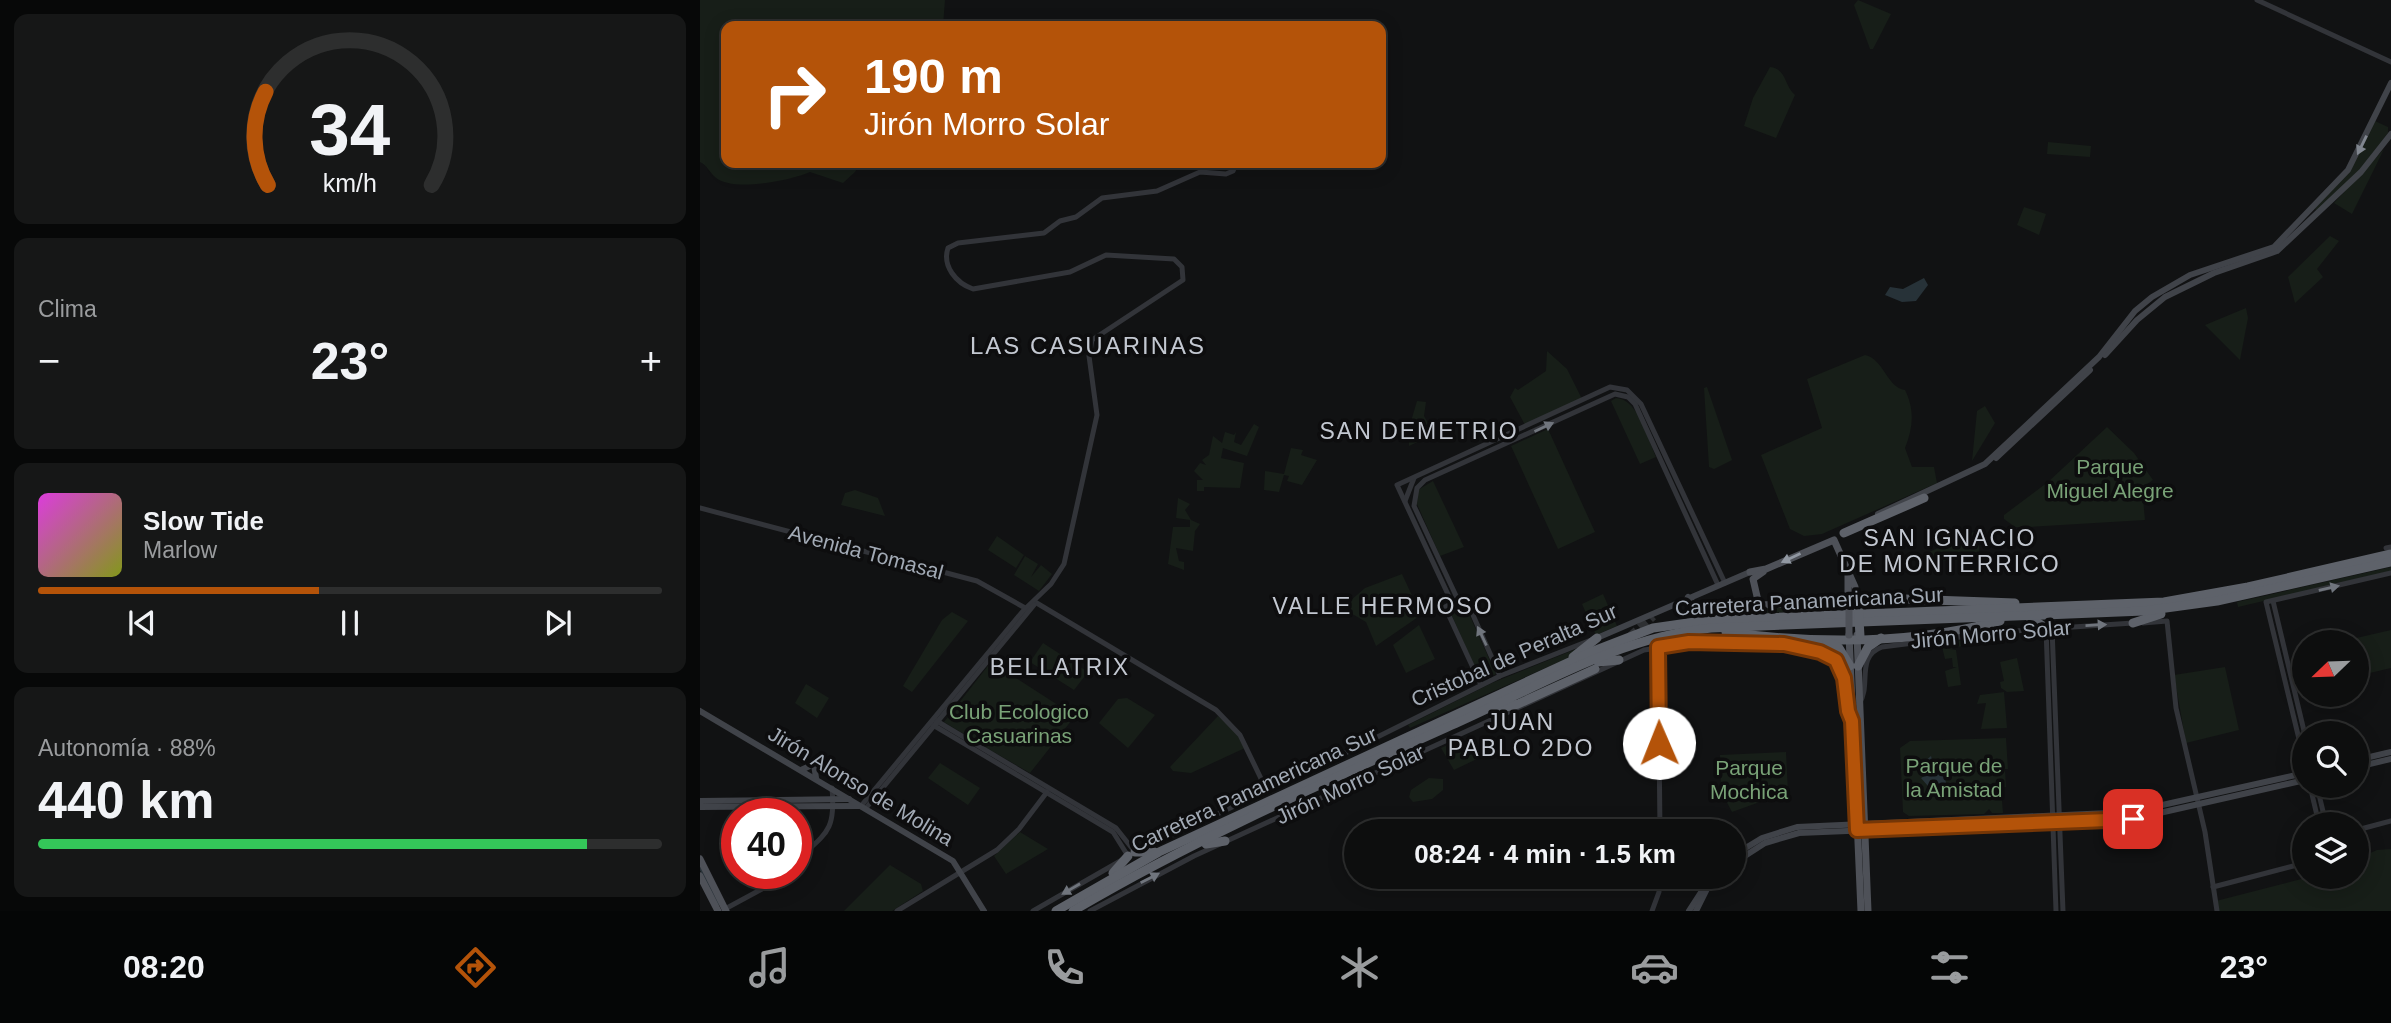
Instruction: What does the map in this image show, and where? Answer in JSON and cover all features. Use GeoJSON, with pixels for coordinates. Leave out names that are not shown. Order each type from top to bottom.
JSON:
{"type":"FeatureCollection","features":[{"type":"Feature","properties":{"kind":"highway"},"geometry":{"type":"LineString","coordinates":[[1844,533],[1924,498]]}},
{"type":"Feature","properties":{"kind":"highway"},"geometry":{"type":"LineString","coordinates":[[2376,561],[2390,549]]}},
{"type":"Feature","properties":{"kind":"highway"},"geometry":{"type":"LineString","coordinates":[[2376,561],[2391,562]]}},
{"type":"Feature","properties":{"kind":"highway","name":"Carretera Panamericana Sur"},"geometry":{"type":"LineString","coordinates":[[1056,911],[1159,852],[1570,666],[1637,642],[1710,628],[2024,616],[2186,606],[2376,561]]}},
{"type":"Feature","properties":{"kind":"highway","name":"Carretera Panamericana Sur"},"geometry":{"type":"LineString","coordinates":[[1073,911],[1174,854],[1485,710],[1634,634],[1696,621],[2069,607],[2200,597],[2376,561]]}},
{"type":"Feature","properties":{"kind":"highway"},"geometry":{"type":"LineString","coordinates":[[1905,599],[2069,607]]}},
{"type":"Feature","properties":{"kind":"highway"},"geometry":{"type":"LineString","coordinates":[[1854,602],[1855,637]]}},
{"type":"Feature","properties":{"kind":"highway"},"geometry":{"type":"LineString","coordinates":[[2133,623],[2186,606]]}},
{"type":"Feature","properties":{"kind":"highway"},"geometry":{"type":"LineString","coordinates":[[1710,628],[1789,640],[1826,641],[1978,627],[2024,616],[2049,628]]}},
{"type":"Feature","properties":{"kind":"highway"},"geometry":{"type":"LineString","coordinates":[[1658,647],[1686,631]]}},
{"type":"Feature","properties":{"kind":"highway"},"geometry":{"type":"LineString","coordinates":[[1895,636],[1907,643]]}},
{"type":"Feature","properties":{"kind":"highway"},"geometry":{"type":"LineString","coordinates":[[1826,641],[1839,648],[1854,666],[1868,647],[1883,637]]}},
{"type":"Feature","properties":{"kind":"highway"},"geometry":{"type":"LineString","coordinates":[[1570,666],[1597,638]]}},
{"type":"Feature","properties":{"kind":"highway"},"geometry":{"type":"LineString","coordinates":[[1570,666],[1619,660]]}},
{"type":"Feature","properties":{"kind":"highway"},"geometry":{"type":"LineString","coordinates":[[1485,710],[1518,704],[1595,668]]}},
{"type":"Feature","properties":{"kind":"highway"},"geometry":{"type":"LineString","coordinates":[[1174,854],[1212,842],[1225,841]]}},
{"type":"Feature","properties":{"kind":"highway"},"geometry":{"type":"LineString","coordinates":[[1102,883],[1132,854],[1159,852]]}},
{"type":"Feature","properties":{"kind":"main road"},"geometry":{"type":"LineString","coordinates":[[1834,540],[1841,531],[1985,464],[2099,357],[2135,311],[2152,298],[2190,275],[2273,247],[2348,170],[2391,83]]}},
{"type":"Feature","properties":{"kind":"main road"},"geometry":{"type":"LineString","coordinates":[[1750,572],[1766,569],[1834,540],[1973,475],[1996,459],[2096,365],[2137,320],[2165,297],[2214,273],[2277,251],[2361,172],[2391,134]]}},
{"type":"Feature","properties":{"kind":"main road"},"geometry":{"type":"LineString","coordinates":[[1834,540],[1848,568],[1854,602]]}},
{"type":"Feature","properties":{"kind":"main road"},"geometry":{"type":"LineString","coordinates":[[1848,568],[1848,590],[1854,602]]}},
{"type":"Feature","properties":{"kind":"main road"},"geometry":{"type":"LineString","coordinates":[[1759,605],[1753,579],[1766,569]]}},
{"type":"Feature","properties":{"kind":"main road","name":"Cristobal de Peralta Sur"},"geometry":{"type":"LineString","coordinates":[[1597,638],[1750,572]]}},
{"type":"Feature","properties":{"kind":"main road"},"geometry":{"type":"LineString","coordinates":[[1688,597],[1697,607],[1854,602]]}},
{"type":"Feature","properties":{"kind":"main road"},"geometry":{"type":"LineString","coordinates":[[1855,637],[1852,721],[1868,911]]}},
{"type":"Feature","properties":{"kind":"main road"},"geometry":{"type":"LineString","coordinates":[[1854,666],[1860,704],[1861,911]]}},
{"type":"Feature","properties":{"kind":"main road","name":"Jirón Alonso de Molina"},"geometry":{"type":"LineString","coordinates":[[700,710],[953,861],[984,911]]}},
{"type":"Feature","properties":{"kind":"main road"},"geometry":{"type":"LineString","coordinates":[[2369,757],[2391,752]]}},
{"type":"Feature","properties":{"kind":"main road"},"geometry":{"type":"LineString","coordinates":[[2369,764],[2391,759]]}},
{"type":"Feature","properties":{"kind":"main road"},"geometry":{"type":"LineString","coordinates":[[801,770],[814,764],[817,779]]}},
{"type":"Feature","properties":{"kind":"main road"},"geometry":{"type":"LineString","coordinates":[[1746,848],[1762,838],[1808,826],[1861,827],[2056,819],[2133,819],[2292,777]]}},
{"type":"Feature","properties":{"kind":"main road"},"geometry":{"type":"LineString","coordinates":[[2198,802],[2292,783]]}},
{"type":"Feature","properties":{"kind":"main road"},"geometry":{"type":"LineString","coordinates":[[700,807],[850,799]]}},
{"type":"Feature","properties":{"kind":"main road"},"geometry":{"type":"LineString","coordinates":[[700,801],[833,801],[864,807]]}},
{"type":"Feature","properties":{"kind":"main road"},"geometry":{"type":"LineString","coordinates":[[1746,856],[1784,836],[1861,827]]}},
{"type":"Feature","properties":{"kind":"main road"},"geometry":{"type":"LineString","coordinates":[[700,859],[722,910]]}},
{"type":"Feature","properties":{"kind":"main road"},"geometry":{"type":"LineString","coordinates":[[700,876],[722,910]]}},
{"type":"Feature","properties":{"kind":"main road"},"geometry":{"type":"LineString","coordinates":[[1689,911],[1703,889]]}},
{"type":"Feature","properties":{"kind":"main road"},"geometry":{"type":"LineString","coordinates":[[1696,911],[1707,889]]}},
{"type":"Feature","properties":{"kind":"street"},"geometry":{"type":"LineString","coordinates":[[2257,0],[2391,62]]}},
{"type":"Feature","properties":{"kind":"street"},"geometry":{"type":"LineString","coordinates":[[934,722],[1064,564],[1097,415],[1089,356],[1092,340],[1183,280],[1182,267],[1174,259],[1114,254],[1070,272],[974,289],[959,282],[950,270],[947,252],[951,245],[1044,233],[1060,221],[1076,217],[1102,198],[1157,191],[1200,172],[1226,174],[1234,168]]}},
{"type":"Feature","properties":{"kind":"street"},"geometry":{"type":"LineString","coordinates":[[1500,676],[1397,485],[1610,387],[1631,392],[1641,404],[1721,574],[1721,584]]}},
{"type":"Feature","properties":{"kind":"street"},"geometry":{"type":"LineString","coordinates":[[1458,600],[1414,506],[1417,488],[1425,480],[1615,394],[1629,397],[1635,404],[1714,578],[1721,584]]}},
{"type":"Feature","properties":{"kind":"street"},"geometry":{"type":"LineString","coordinates":[[1405,502],[1414,478]]}},
{"type":"Feature","properties":{"kind":"street","name":"Avenida Tomasal"},"geometry":{"type":"LineString","coordinates":[[700,508],[977,581],[1027,608]]}},
{"type":"Feature","properties":{"kind":"street"},"geometry":{"type":"LineString","coordinates":[[2269,602],[2391,573]]}},
{"type":"Feature","properties":{"kind":"street"},"geometry":{"type":"LineString","coordinates":[[1714,578],[1721,574]]}},
{"type":"Feature","properties":{"kind":"street"},"geometry":{"type":"LineString","coordinates":[[1458,600],[1445,607],[1481,685]]}},
{"type":"Feature","properties":{"kind":"street"},"geometry":{"type":"LineString","coordinates":[[864,807],[1027,608],[1035,602]]}},
{"type":"Feature","properties":{"kind":"street"},"geometry":{"type":"LineString","coordinates":[[1035,602],[1216,710],[1240,735],[1267,792]]}},
{"type":"Feature","properties":{"kind":"street"},"geometry":{"type":"LineString","coordinates":[[2269,602],[2301,721]]}},
{"type":"Feature","properties":{"kind":"street"},"geometry":{"type":"LineString","coordinates":[[2269,602],[2295,721]]}},
{"type":"Feature","properties":{"kind":"street","name":"Jirón Morro Solar"},"geometry":{"type":"LineString","coordinates":[[1860,704],[1864,697],[1865,666],[1870,654],[1882,647],[2049,628],[2167,621],[2178,715],[2198,802]]}},
{"type":"Feature","properties":{"kind":"street"},"geometry":{"type":"LineString","coordinates":[[2049,628],[2056,819],[2056,911]]}},
{"type":"Feature","properties":{"kind":"street","name":"Cristobal de Peralta Sur"},"geometry":{"type":"LineString","coordinates":[[1033,911],[1132,854],[1267,792],[1481,685],[1597,638]]}},
{"type":"Feature","properties":{"kind":"street","name":"Jirón Morro Solar"},"geometry":{"type":"LineString","coordinates":[[1090,911],[1225,841],[1548,696],[1619,660],[1658,647],[1689,642],[1737,641],[1784,644],[1820,652],[1841,667],[1852,721]]}},
{"type":"Feature","properties":{"kind":"street"},"geometry":{"type":"LineString","coordinates":[[1658,647],[1660,819]]}},
{"type":"Feature","properties":{"kind":"street"},"geometry":{"type":"LineString","coordinates":[[934,722],[1113,832],[1132,854]]}},
{"type":"Feature","properties":{"kind":"street"},"geometry":{"type":"LineString","coordinates":[[934,722],[1116,828],[1132,854]]}},
{"type":"Feature","properties":{"kind":"street"},"geometry":{"type":"LineString","coordinates":[[812,845],[830,827],[832,788]]}},
{"type":"Feature","properties":{"kind":"street"},"geometry":{"type":"LineString","coordinates":[[897,911],[997,850],[1019,829],[1047,792]]}},
{"type":"Feature","properties":{"kind":"street"},"geometry":{"type":"LineString","coordinates":[[2198,802],[2217,911]]}},
{"type":"Feature","properties":{"kind":"street"},"geometry":{"type":"LineString","coordinates":[[2056,819],[2063,911]]}},
{"type":"Feature","properties":{"kind":"street"},"geometry":{"type":"LineString","coordinates":[[2369,827],[2391,821]]}},
{"type":"Feature","properties":{"kind":"street"},"geometry":{"type":"LineString","coordinates":[[2213,887],[2292,866]]}},
{"type":"Feature","properties":{"kind":"street"},"geometry":{"type":"LineString","coordinates":[[722,910],[762,889]]}},
{"type":"Feature","properties":{"kind":"street"},"geometry":{"type":"LineString","coordinates":[[1652,911],[1659,889]]}},
{"type":"Feature","properties":{"kind":"green space"},"geometry":{"type":"Polygon","coordinates":[[[700,0],[945,0],[943,21],[721,21],[721,168],[857,168],[843,183],[810,172],[748,185],[723,182],[700,162],[700,0]]]}},
{"type":"Feature","properties":{"kind":"green space"},"geometry":{"type":"Polygon","coordinates":[[[1858,0],[1891,14],[1873,49],[1870,49],[1854,5],[1858,0]]]}},
{"type":"Feature","properties":{"kind":"green space"},"geometry":{"type":"Polygon","coordinates":[[[1770,67],[1780,71],[1795,95],[1776,138],[1744,126],[1753,98],[1770,67]]]}},
{"type":"Feature","properties":{"kind":"green space"},"geometry":{"type":"Polygon","coordinates":[[[2375,121],[2388,127],[2388,133],[2359,171],[2316,211],[2315,208],[2348,174],[2375,121]]]}},
{"type":"Feature","properties":{"kind":"green space"},"geometry":{"type":"Polygon","coordinates":[[[2048,142],[2091,146],[2090,157],[2047,154],[2048,142]]]}},
{"type":"Feature","properties":{"kind":"green space"},"geometry":{"type":"Polygon","coordinates":[[[2384,149],[2352,214],[2334,203],[2384,149]]]}},
{"type":"Feature","properties":{"kind":"green space"},"geometry":{"type":"Polygon","coordinates":[[[2024,207],[2046,214],[2039,235],[2017,225],[2024,207]]]}},
{"type":"Feature","properties":{"kind":"green space"},"geometry":{"type":"Polygon","coordinates":[[[2330,236],[2339,241],[2317,269],[2323,277],[2295,303],[2288,277],[2330,236]]]}},
{"type":"Feature","properties":{"kind":"green space"},"geometry":{"type":"Polygon","coordinates":[[[2246,308],[2248,318],[2240,360],[2205,325],[2246,308]]]}},
{"type":"Feature","properties":{"kind":"green space"},"geometry":{"type":"Polygon","coordinates":[[[1547,351],[1567,369],[1582,399],[1525,425],[1510,397],[1515,388],[1518,390],[1546,371],[1547,351]]]}},
{"type":"Feature","properties":{"kind":"green space"},"geometry":{"type":"Polygon","coordinates":[[[1865,355],[1877,362],[1894,384],[1905,390],[1912,419],[1905,448],[1912,467],[1934,467],[1937,483],[1822,534],[1804,536],[1790,529],[1761,455],[1822,428],[1807,379],[1865,355]]]}},
{"type":"Feature","properties":{"kind":"green space"},"geometry":{"type":"Polygon","coordinates":[[[1707,387],[1732,460],[1714,469],[1709,467],[1704,388],[1707,387]]]}},
{"type":"Feature","properties":{"kind":"green space"},"geometry":{"type":"Polygon","coordinates":[[[1616,398],[1624,400],[1636,412],[1656,457],[1640,464],[1611,401],[1616,398]]]}},
{"type":"Feature","properties":{"kind":"green space"},"geometry":{"type":"Polygon","coordinates":[[[1417,401],[1426,402],[1424,416],[1434,434],[1409,446],[1409,428],[1417,401]]]}},
{"type":"Feature","properties":{"kind":"green space"},"geometry":{"type":"Polygon","coordinates":[[[1985,406],[1995,423],[1972,461],[1977,411],[1985,406]]]}},
{"type":"Feature","properties":{"kind":"green space"},"geometry":{"type":"Polygon","coordinates":[[[1254,424],[1259,427],[1247,456],[1223,448],[1221,458],[1244,463],[1240,488],[1204,487],[1204,491],[1197,491],[1197,480],[1203,480],[1194,471],[1200,463],[1206,465],[1202,460],[1209,455],[1213,436],[1222,443],[1225,432],[1234,435],[1236,432],[1234,442],[1241,445],[1254,424]]]}},
{"type":"Feature","properties":{"kind":"green space","name":"Parque Miguel Alegre"},"geometry":{"type":"Polygon","coordinates":[[[2107,427],[2134,453],[2153,480],[2142,488],[2145,520],[2015,527],[2004,519],[2004,515],[2048,482],[2107,427]]]}},
{"type":"Feature","properties":{"kind":"green space"},"geometry":{"type":"Polygon","coordinates":[[[1548,429],[1595,532],[1558,549],[1511,446],[1548,429]]]}},
{"type":"Feature","properties":{"kind":"green space"},"geometry":{"type":"Polygon","coordinates":[[[1291,448],[1303,450],[1301,455],[1317,460],[1302,485],[1287,481],[1289,476],[1284,475],[1279,492],[1264,490],[1265,471],[1284,474],[1291,448]]]}},
{"type":"Feature","properties":{"kind":"green space"},"geometry":{"type":"Polygon","coordinates":[[[1433,481],[1464,547],[1440,556],[1417,504],[1418,490],[1433,481]]]}},
{"type":"Feature","properties":{"kind":"green space"},"geometry":{"type":"Polygon","coordinates":[[[855,490],[878,498],[885,516],[841,505],[845,493],[855,490]]]}},
{"type":"Feature","properties":{"kind":"green space"},"geometry":{"type":"Polygon","coordinates":[[[1178,498],[1190,504],[1185,510],[1191,520],[1200,524],[1195,531],[1193,551],[1176,548],[1179,561],[1184,562],[1184,570],[1168,564],[1173,527],[1190,527],[1190,520],[1176,518],[1178,498]]]}},
{"type":"Feature","properties":{"kind":"green space"},"geometry":{"type":"Polygon","coordinates":[[[1978,530],[1980,560],[1933,561],[1929,558],[1929,552],[1978,530]]]}},
{"type":"Feature","properties":{"kind":"green space"},"geometry":{"type":"Polygon","coordinates":[[[997,536],[1024,555],[1016,568],[988,550],[997,536]]]}},
{"type":"Feature","properties":{"kind":"green space"},"geometry":{"type":"Polygon","coordinates":[[[1025,556],[1038,564],[1031,577],[1041,565],[1052,574],[1039,591],[1014,575],[1025,556]]]}},
{"type":"Feature","properties":{"kind":"green space"},"geometry":{"type":"Polygon","coordinates":[[[2391,567],[2391,571],[2238,607],[2237,602],[2391,567]]]}},
{"type":"Feature","properties":{"kind":"green space"},"geometry":{"type":"Polygon","coordinates":[[[1402,574],[1421,615],[1376,646],[1366,622],[1342,608],[1365,588],[1402,574]]]}},
{"type":"Feature","properties":{"kind":"green space"},"geometry":{"type":"Polygon","coordinates":[[[1603,594],[1617,626],[1596,635],[1582,604],[1603,594]]]}},
{"type":"Feature","properties":{"kind":"green space"},"geometry":{"type":"Polygon","coordinates":[[[1464,603],[1496,674],[1481,681],[1449,609],[1464,603]]]}},
{"type":"Feature","properties":{"kind":"green space"},"geometry":{"type":"Polygon","coordinates":[[[1843,604],[1844,607],[1772,613],[1697,614],[1697,609],[1843,604]]]}},
{"type":"Feature","properties":{"kind":"green space"},"geometry":{"type":"Polygon","coordinates":[[[952,612],[968,621],[912,692],[903,686],[942,620],[952,612]]]}},
{"type":"Feature","properties":{"kind":"green space"},"geometry":{"type":"Polygon","coordinates":[[[1419,625],[1435,659],[1406,673],[1393,645],[1419,625]]]}},
{"type":"Feature","properties":{"kind":"green space"},"geometry":{"type":"Polygon","coordinates":[[[2391,630],[2391,668],[2370,673],[2370,635],[2391,630]]]}},
{"type":"Feature","properties":{"kind":"green space"},"geometry":{"type":"Polygon","coordinates":[[[1969,639],[1970,644],[1950,649],[1956,650],[1961,685],[1948,687],[1945,671],[1957,667],[1953,667],[1952,658],[1945,659],[1941,643],[1969,639]]]}},
{"type":"Feature","properties":{"kind":"green space"},"geometry":{"type":"Polygon","coordinates":[[[1043,643],[1088,672],[1074,690],[1030,662],[1043,643]]]}},
{"type":"Feature","properties":{"kind":"green space"},"geometry":{"type":"Polygon","coordinates":[[[1581,647],[1566,659],[1410,728],[1408,725],[1492,683],[1581,647]]]}},
{"type":"Feature","properties":{"kind":"green space"},"geometry":{"type":"Polygon","coordinates":[[[2017,658],[2024,691],[2007,692],[2001,688],[2000,682],[2004,681],[2000,662],[2017,658]]]}},
{"type":"Feature","properties":{"kind":"green space","name":"Club Ecologico Casuarinas"},"geometry":{"type":"Polygon","coordinates":[[[991,662],[1075,716],[1030,773],[985,747],[985,742],[977,742],[944,722],[991,662]]]}},
{"type":"Feature","properties":{"kind":"green space"},"geometry":{"type":"Polygon","coordinates":[[[2225,667],[2239,730],[2186,743],[2174,675],[2225,667]]]}},
{"type":"Feature","properties":{"kind":"green space"},"geometry":{"type":"Polygon","coordinates":[[[806,684],[829,698],[817,718],[795,703],[806,684]]]}},
{"type":"Feature","properties":{"kind":"green space"},"geometry":{"type":"Polygon","coordinates":[[[2004,692],[2007,728],[1981,729],[1986,703],[1977,704],[1980,695],[2004,692]]]}},
{"type":"Feature","properties":{"kind":"green space"},"geometry":{"type":"Polygon","coordinates":[[[1127,698],[1155,715],[1128,748],[1099,723],[1118,699],[1127,698]]]}},
{"type":"Feature","properties":{"kind":"green space"},"geometry":{"type":"Polygon","coordinates":[[[1218,716],[1238,734],[1245,748],[1191,773],[1173,771],[1170,767],[1218,716]]]}},
{"type":"Feature","properties":{"kind":"green space","name":"Parque de la Amistad"},"geometry":{"type":"Polygon","coordinates":[[[2006,738],[2008,769],[2005,769],[2006,787],[2001,788],[2003,813],[1992,813],[1989,809],[1984,814],[1909,816],[1903,812],[1900,748],[1910,741],[2006,738]]]}},
{"type":"Feature","properties":{"kind":"green space"},"geometry":{"type":"Polygon","coordinates":[[[1460,739],[1464,745],[1473,741],[1481,757],[1454,770],[1441,748],[1460,739]]]}},
{"type":"Feature","properties":{"kind":"green space","name":"Parque Mochica"},"geometry":{"type":"Polygon","coordinates":[[[1786,752],[1788,792],[1732,812],[1721,791],[1720,755],[1786,752]]]}},
{"type":"Feature","properties":{"kind":"green space"},"geometry":{"type":"Polygon","coordinates":[[[940,763],[980,788],[968,805],[928,778],[940,763]]]}},
{"type":"Feature","properties":{"kind":"green space"},"geometry":{"type":"Polygon","coordinates":[[[1429,778],[1443,779],[1443,790],[1432,799],[1413,802],[1409,797],[1411,790],[1429,778]]]}},
{"type":"Feature","properties":{"kind":"green space"},"geometry":{"type":"Polygon","coordinates":[[[1020,832],[1048,849],[1006,874],[994,856],[1020,832]]]}},
{"type":"Feature","properties":{"kind":"green space"},"geometry":{"type":"Polygon","coordinates":[[[2391,849],[2391,911],[2218,911],[2216,901],[2292,881],[2292,889],[2369,889],[2369,854],[2391,849]]]}},
{"type":"Feature","properties":{"kind":"green space"},"geometry":{"type":"Polygon","coordinates":[[[890,865],[921,884],[923,891],[892,911],[844,911],[890,865]]]}},
{"type":"Feature","properties":{"kind":"shaded area"},"geometry":{"type":"Polygon","coordinates":[[[1924,278],[1928,285],[1916,301],[1902,302],[1885,295],[1890,287],[1903,289],[1924,278]]]}},
{"type":"Feature","properties":{"kind":"shaded area"},"geometry":{"type":"Polygon","coordinates":[[[1931,756],[1935,772],[1945,777],[1947,790],[1943,795],[1934,793],[1921,778],[1930,773],[1930,765],[1924,762],[1931,756]]]}},
{"type":"Feature","properties":{"kind":"waterway"},"geometry":{"type":"LineString","coordinates":[[700,868],[718,904]]}},
{"type":"Feature","properties":{"kind":"tunnel"},"geometry":{"type":"LineString","coordinates":[[1630,637],[1653,616]]}},
{"type":"Feature","properties":{"kind":"district","name":"LAS CASUARINAS"},"geometry":{"type":"Point","coordinates":[1088,345]}},
{"type":"Feature","properties":{"kind":"district","name":"SAN DEMETRIO"},"geometry":{"type":"Point","coordinates":[1419,431]}},
{"type":"Feature","properties":{"kind":"district","name":"SAN IGNACIO DE MONTERRICO"},"geometry":{"type":"Point","coordinates":[1950,551]}},
{"type":"Feature","properties":{"kind":"district","name":"VALLE HERMOSO"},"geometry":{"type":"Point","coordinates":[1383,606]}},
{"type":"Feature","properties":{"kind":"district","name":"BELLATRIX"},"geometry":{"type":"Point","coordinates":[1060,667]}},
{"type":"Feature","properties":{"kind":"district","name":"JUAN PABLO 2DO"},"geometry":{"type":"Point","coordinates":[1521,735]}},
{"type":"Feature","properties":{"kind":"route"},"geometry":{"type":"LineString","coordinates":[[1659,743],[1658,647],[1689,642],[1737,641],[1800,646],[1827,654],[1841,667],[1852,721],[1857,830],[2133,819]]}}]}
